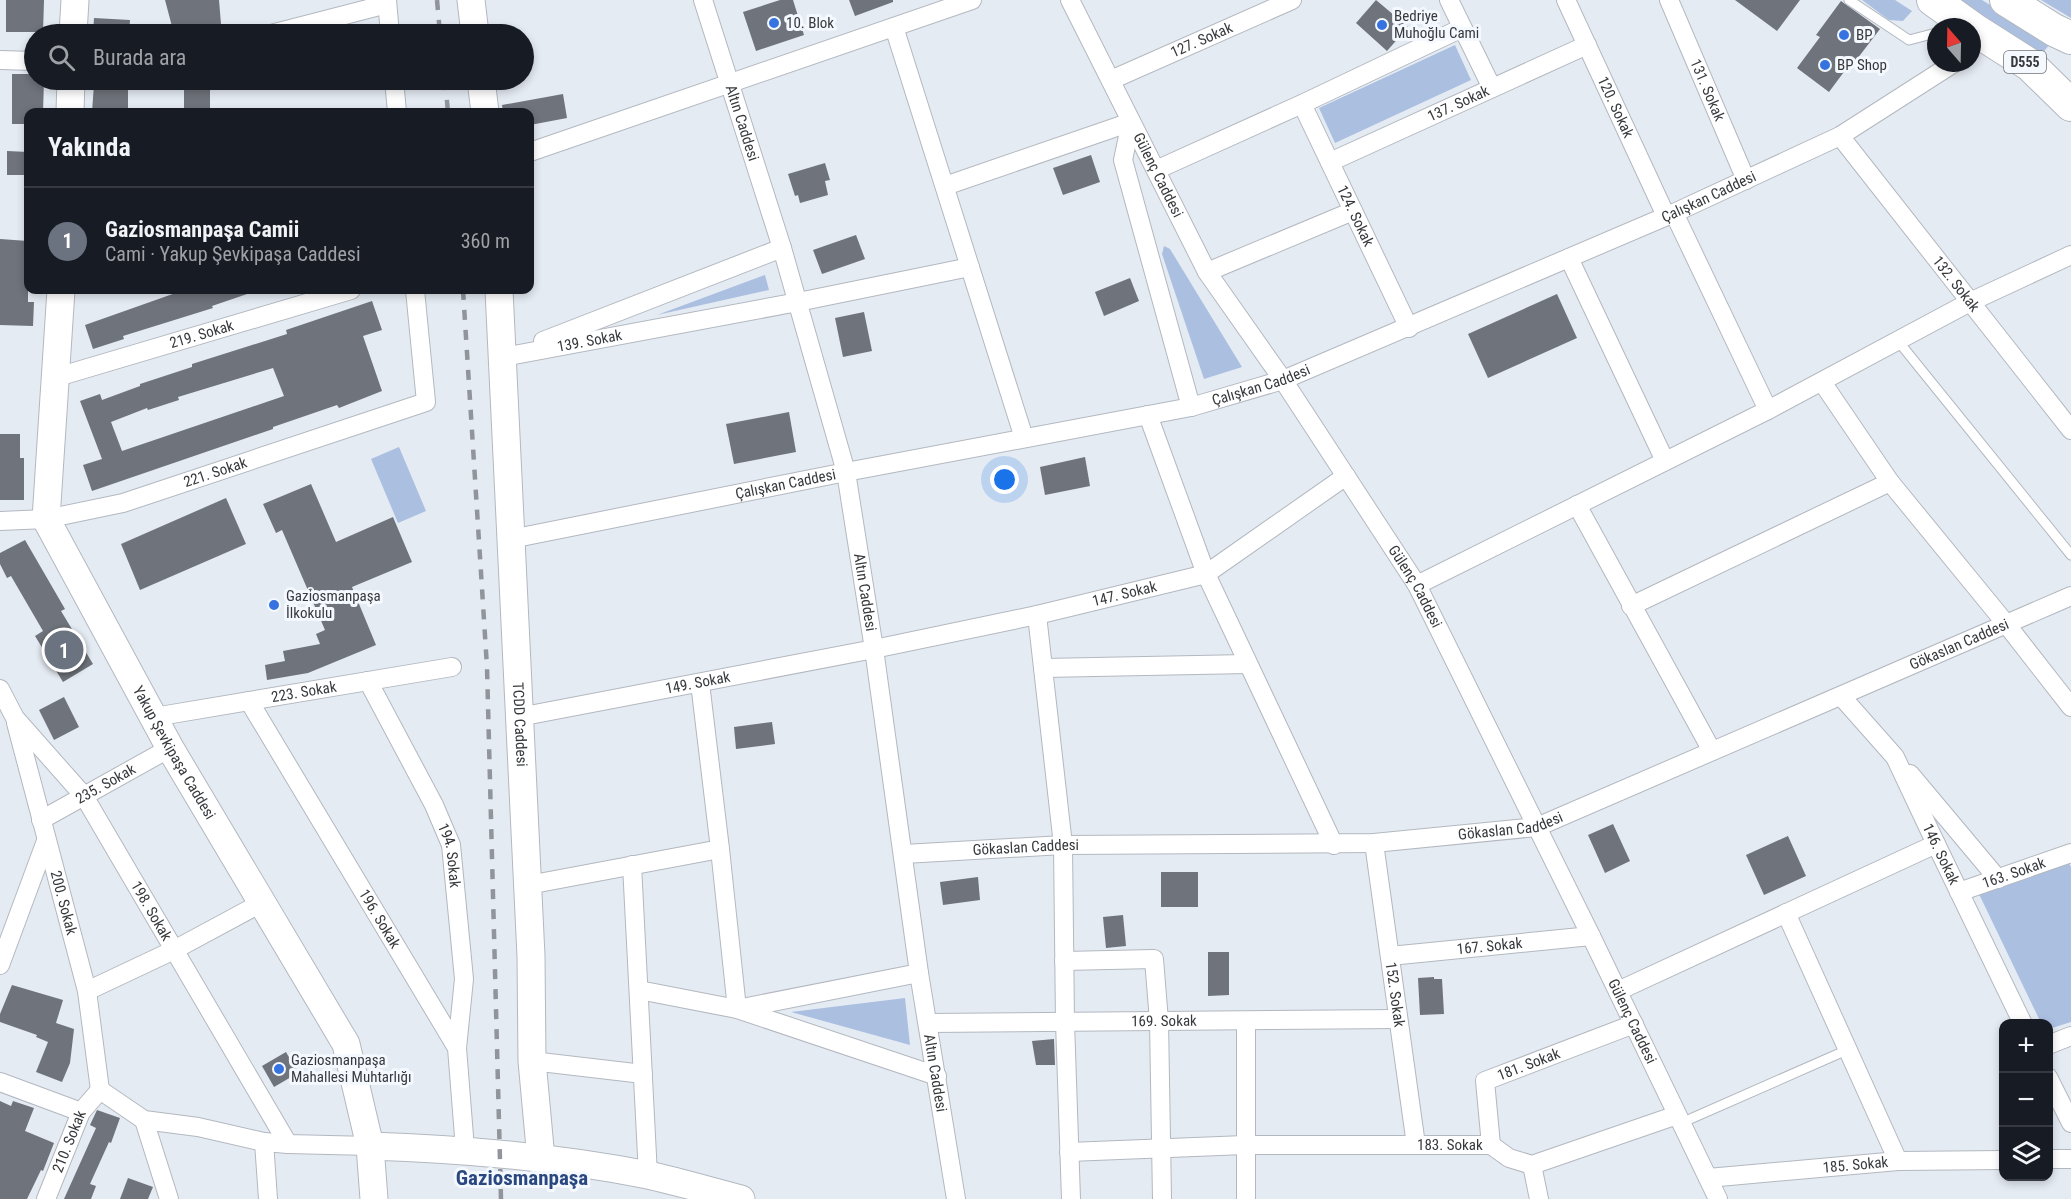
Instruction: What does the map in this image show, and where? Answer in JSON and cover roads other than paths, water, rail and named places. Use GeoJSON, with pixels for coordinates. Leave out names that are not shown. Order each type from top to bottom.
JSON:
{"type":"FeatureCollection","features":[{"type":"Feature","properties":{"kind":"highway","name":"D555"},"geometry":{"type":"LineString","coordinates":[[1932,0],[1954,18]]}},
{"type":"Feature","properties":{"kind":"highway","name":"D555"},"geometry":{"type":"LineString","coordinates":[[2006,0],[2065,38]]}},
{"type":"Feature","properties":{"kind":"highway","name":"D555"},"geometry":{"type":"LineString","coordinates":[[1981,38],[2030,65],[2071,105]]}},
{"type":"Feature","properties":{"kind":"highway"},"geometry":{"type":"LineString","coordinates":[[2030,65],[2071,88]]}},
{"type":"Feature","properties":{"kind":"main road"},"geometry":{"type":"LineString","coordinates":[[74,24],[75,0]]}},
{"type":"Feature","properties":{"kind":"main road"},"geometry":{"type":"LineString","coordinates":[[471,0],[474,24]]}},
{"type":"Feature","properties":{"kind":"main road"},"geometry":{"type":"LineString","coordinates":[[70,108],[71,90]]}},
{"type":"Feature","properties":{"kind":"main road"},"geometry":{"type":"LineString","coordinates":[[482,90],[484,108]]}},
{"type":"Feature","properties":{"kind":"main road"},"geometry":{"type":"LineString","coordinates":[[46,519],[61,294]]}},
{"type":"Feature","properties":{"kind":"main road","name":"TCDD Caddesi"},"geometry":{"type":"LineString","coordinates":[[499,294],[528,885],[532,1061],[541,1159]]}},
{"type":"Feature","properties":{"kind":"main road","name":"Yakup Şevkipaşa Caddesi"},"geometry":{"type":"LineString","coordinates":[[46,519],[170,748],[346,1044],[370,1146],[374,1199]]}},
{"type":"Feature","properties":{"kind":"main road"},"geometry":{"type":"LineString","coordinates":[[370,1146],[465,1149],[499,1153],[648,1175],[741,1199]]}},
{"type":"Feature","properties":{"kind":"street","name":"Altın Caddesi"},"geometry":{"type":"LineString","coordinates":[[703,0],[782,248],[846,472],[904,854],[919,973],[956,1199]]}},
{"type":"Feature","properties":{"kind":"street"},"geometry":{"type":"LineString","coordinates":[[534,151],[972,0]]}},
{"type":"Feature","properties":{"kind":"street","name":"Gülenç Caddesi"},"geometry":{"type":"LineString","coordinates":[[1070,0],[1207,272],[1283,380],[1417,585],[1718,1199]]}},
{"type":"Feature","properties":{"kind":"street","name":"127. Sokak"},"geometry":{"type":"LineString","coordinates":[[1111,80],[1292,0]]}},
{"type":"Feature","properties":{"kind":"street"},"geometry":{"type":"LineString","coordinates":[[1449,0],[1492,88]]}},
{"type":"Feature","properties":{"kind":"street","name":"120. Sokak"},"geometry":{"type":"LineString","coordinates":[[1566,0],[1768,410]]}},
{"type":"Feature","properties":{"kind":"street","name":"131. Sokak"},"geometry":{"type":"LineString","coordinates":[[1669,0],[1746,180]]}},
{"type":"Feature","properties":{"kind":"street"},"geometry":{"type":"LineString","coordinates":[[307,24],[387,2],[389,24]]}},
{"type":"Feature","properties":{"kind":"street"},"geometry":{"type":"LineString","coordinates":[[894,27],[1024,438]]}},
{"type":"Feature","properties":{"kind":"street"},"geometry":{"type":"LineString","coordinates":[[1156,170],[1302,105],[1462,28]]}},
{"type":"Feature","properties":{"kind":"street","name":"137. Sokak"},"geometry":{"type":"LineString","coordinates":[[1330,162],[1587,45]]}},
{"type":"Feature","properties":{"kind":"street"},"geometry":{"type":"LineString","coordinates":[[0,60],[24,61]]}},
{"type":"Feature","properties":{"kind":"street","name":"Çalışkan Caddesi"},"geometry":{"type":"LineString","coordinates":[[511,539],[846,472],[1191,407],[1283,380],[1670,215],[1840,136],[1940,72]]}},
{"type":"Feature","properties":{"kind":"street"},"geometry":{"type":"LineString","coordinates":[[395,90],[397,108]]}},
{"type":"Feature","properties":{"kind":"street","name":"124. Sokak"},"geometry":{"type":"LineString","coordinates":[[1302,105],[1409,328]]}},
{"type":"Feature","properties":{"kind":"street"},"geometry":{"type":"LineString","coordinates":[[945,186],[1131,122]]}},
{"type":"Feature","properties":{"kind":"street"},"geometry":{"type":"LineString","coordinates":[[1131,122],[1123,160],[1191,407]]}},
{"type":"Feature","properties":{"kind":"street","name":"132. Sokak"},"geometry":{"type":"LineString","coordinates":[[1840,136],[2071,430]]}},
{"type":"Feature","properties":{"kind":"street"},"geometry":{"type":"LineString","coordinates":[[1207,272],[1353,211]]}},
{"type":"Feature","properties":{"kind":"street","name":"139. Sokak"},"geometry":{"type":"LineString","coordinates":[[502,357],[782,248]]}},
{"type":"Feature","properties":{"kind":"street"},"geometry":{"type":"LineString","coordinates":[[1417,585],[1768,410],[1970,302],[2071,255]]}},
{"type":"Feature","properties":{"kind":"street"},"geometry":{"type":"LineString","coordinates":[[1569,258],[1665,461]]}},
{"type":"Feature","properties":{"kind":"street","name":"139. Sokak"},"geometry":{"type":"LineString","coordinates":[[502,357],[798,302],[970,267]]}},
{"type":"Feature","properties":{"kind":"street","name":"219. Sokak"},"geometry":{"type":"LineString","coordinates":[[54,378],[306,296],[321,294]]}},
{"type":"Feature","properties":{"kind":"street","name":"221. Sokak"},"geometry":{"type":"LineString","coordinates":[[0,521],[46,519],[123,503],[426,402],[415,294]]}},
{"type":"Feature","properties":{"kind":"street"},"geometry":{"type":"LineString","coordinates":[[1822,382],[1890,482],[2071,707]]}},
{"type":"Feature","properties":{"kind":"street"},"geometry":{"type":"LineString","coordinates":[[1148,415],[1206,574],[1334,845]]}},
{"type":"Feature","properties":{"kind":"street","name":"147. Sokak"},"geometry":{"type":"LineString","coordinates":[[874,649],[1037,615],[1206,574],[1346,476]]}},
{"type":"Feature","properties":{"kind":"street"},"geometry":{"type":"LineString","coordinates":[[1631,606],[1890,482]]}},
{"type":"Feature","properties":{"kind":"street"},"geometry":{"type":"LineString","coordinates":[[1577,504],[1712,752]]}},
{"type":"Feature","properties":{"kind":"street","name":"Gökaslan Caddesi"},"geometry":{"type":"LineString","coordinates":[[904,854],[1063,845],[1334,845],[1537,827],[2071,596]]}},
{"type":"Feature","properties":{"kind":"street"},"geometry":{"type":"LineString","coordinates":[[1037,615],[1063,845],[1065,1022],[1071,1199]]}},
{"type":"Feature","properties":{"kind":"street","name":"149. Sokak"},"geometry":{"type":"LineString","coordinates":[[519,717],[874,649]]}},
{"type":"Feature","properties":{"kind":"street"},"geometry":{"type":"LineString","coordinates":[[1043,668],[1248,664]]}},
{"type":"Feature","properties":{"kind":"street","name":"223. Sokak"},"geometry":{"type":"LineString","coordinates":[[154,717],[452,667]]}},
{"type":"Feature","properties":{"kind":"street","name":"194. Sokak"},"geometry":{"type":"LineString","coordinates":[[368,681],[434,805],[451,845],[464,979],[457,1048]]}},
{"type":"Feature","properties":{"kind":"street"},"geometry":{"type":"LineString","coordinates":[[700,683],[737,1009]]}},
{"type":"Feature","properties":{"kind":"street","name":"198. Sokak"},"geometry":{"type":"LineString","coordinates":[[0,688],[7,716],[84,796],[288,1144]]}},
{"type":"Feature","properties":{"kind":"street","name":"146. Sokak"},"geometry":{"type":"LineString","coordinates":[[1841,696],[1895,757],[2021,1019]]}},
{"type":"Feature","properties":{"kind":"street","name":"196. Sokak"},"geometry":{"type":"LineString","coordinates":[[249,701],[457,1048],[465,1149]]}},
{"type":"Feature","properties":{"kind":"street","name":"200. Sokak"},"geometry":{"type":"LineString","coordinates":[[7,716],[41,820],[87,991],[100,1089]]}},
{"type":"Feature","properties":{"kind":"street","name":"235. Sokak"},"geometry":{"type":"LineString","coordinates":[[41,820],[170,748]]}},
{"type":"Feature","properties":{"kind":"street"},"geometry":{"type":"LineString","coordinates":[[1895,757],[1998,879]]}},
{"type":"Feature","properties":{"kind":"street"},"geometry":{"type":"LineString","coordinates":[[0,965],[46,841]]}},
{"type":"Feature","properties":{"kind":"street","name":"152. Sokak"},"geometry":{"type":"LineString","coordinates":[[1374,843],[1416,1145]]}},
{"type":"Feature","properties":{"kind":"street"},"geometry":{"type":"LineString","coordinates":[[1618,991],[1936,844]]}},
{"type":"Feature","properties":{"kind":"street"},"geometry":{"type":"LineString","coordinates":[[528,885],[720,849]]}},
{"type":"Feature","properties":{"kind":"street","name":"163. Sokak"},"geometry":{"type":"LineString","coordinates":[[1959,892],[2071,853]]}},
{"type":"Feature","properties":{"kind":"street"},"geometry":{"type":"LineString","coordinates":[[632,865],[648,1175]]}},
{"type":"Feature","properties":{"kind":"street"},"geometry":{"type":"LineString","coordinates":[[87,991],[174,950],[263,902]]}},
{"type":"Feature","properties":{"kind":"street"},"geometry":{"type":"LineString","coordinates":[[1786,914],[1898,1161]]}},
{"type":"Feature","properties":{"kind":"street","name":"167. Sokak"},"geometry":{"type":"LineString","coordinates":[[1390,956],[1591,936]]}},
{"type":"Feature","properties":{"kind":"street"},"geometry":{"type":"LineString","coordinates":[[1064,961],[1154,959],[1159,1021],[1162,1199]]}},
{"type":"Feature","properties":{"kind":"street"},"geometry":{"type":"LineString","coordinates":[[737,1009],[919,973]]}},
{"type":"Feature","properties":{"kind":"street"},"geometry":{"type":"LineString","coordinates":[[639,990],[737,1009],[937,1076]]}},
{"type":"Feature","properties":{"kind":"street","name":"169. Sokak"},"geometry":{"type":"LineString","coordinates":[[928,1023],[1398,1019]]}},
{"type":"Feature","properties":{"kind":"street"},"geometry":{"type":"LineString","coordinates":[[1246,1021],[1246,1199]]}},
{"type":"Feature","properties":{"kind":"street","name":"181. Sokak"},"geometry":{"type":"LineString","coordinates":[[1491,1145],[1485,1081],[1634,1024]]}},
{"type":"Feature","properties":{"kind":"street"},"geometry":{"type":"LineString","coordinates":[[2053,1043],[2071,1036]]}},
{"type":"Feature","properties":{"kind":"street"},"geometry":{"type":"LineString","coordinates":[[532,1061],[643,1074]]}},
{"type":"Feature","properties":{"kind":"street"},"geometry":{"type":"LineString","coordinates":[[0,1082],[81,1112]]}},
{"type":"Feature","properties":{"kind":"street"},"geometry":{"type":"LineString","coordinates":[[2053,1085],[2071,1123]]}},
{"type":"Feature","properties":{"kind":"street"},"geometry":{"type":"LineString","coordinates":[[100,1089],[144,1120],[198,1127],[264,1142],[370,1146]]}},
{"type":"Feature","properties":{"kind":"street","name":"210. Sokak"},"geometry":{"type":"LineString","coordinates":[[46,1199],[81,1112],[100,1089]]}},
{"type":"Feature","properties":{"kind":"street"},"geometry":{"type":"LineString","coordinates":[[1539,1199],[1532,1165],[1679,1119]]}},
{"type":"Feature","properties":{"kind":"street"},"geometry":{"type":"LineString","coordinates":[[144,1120],[169,1199]]}},
{"type":"Feature","properties":{"kind":"street"},"geometry":{"type":"LineString","coordinates":[[264,1142],[268,1199]]}},
{"type":"Feature","properties":{"kind":"street","name":"183. Sokak"},"geometry":{"type":"LineString","coordinates":[[1069,1152],[1245,1145],[1491,1145],[1509,1158],[1532,1165]]}},
{"type":"Feature","properties":{"kind":"street"},"geometry":{"type":"LineString","coordinates":[[2053,1159],[2071,1159]]}},
{"type":"Feature","properties":{"kind":"street","name":"185. Sokak"},"geometry":{"type":"LineString","coordinates":[[1708,1178],[1898,1161],[1999,1160]]}},
{"type":"Feature","properties":{"kind":"lane"},"geometry":{"type":"LineString","coordinates":[[1849,0],[1909,40],[1927,35]]}},
{"type":"Feature","properties":{"kind":"lane"},"geometry":{"type":"LineString","coordinates":[[1898,341],[2071,555]]}},
{"type":"Feature","properties":{"kind":"lane"},"geometry":{"type":"LineString","coordinates":[[1679,1119],[1847,1050]]}},
{"type":"Feature","properties":{"kind":"railway"},"geometry":{"type":"LineString","coordinates":[[437,0],[439,24]]}},
{"type":"Feature","properties":{"kind":"railway"},"geometry":{"type":"LineString","coordinates":[[446,90],[448,108]]}},
{"type":"Feature","properties":{"kind":"railway"},"geometry":{"type":"LineString","coordinates":[[463,294],[487,667],[501,1199]]}},
{"type":"Feature","properties":{"kind":"place","name":"10. Blok"},"geometry":{"type":"Point","coordinates":[774,23]}},
{"type":"Feature","properties":{"kind":"place","name":"Bedriye Muhoğlu Cami"},"geometry":{"type":"Point","coordinates":[1382,25]}},
{"type":"Feature","properties":{"kind":"place","name":"BP"},"geometry":{"type":"Point","coordinates":[1844,35]}},
{"type":"Feature","properties":{"kind":"place","name":"BP Shop"},"geometry":{"type":"Point","coordinates":[1825,65]}},
{"type":"Feature","properties":{"kind":"place","name":"Gaziosmanpaşa İlkokulu"},"geometry":{"type":"Point","coordinates":[274,605]}},
{"type":"Feature","properties":{"kind":"place","name":"Gaziosmanpaşa Camii"},"geometry":{"type":"Point","coordinates":[64,650]}},
{"type":"Feature","properties":{"kind":"place","name":"Gaziosmanpaşa Mahallesi Muhtarlığı"},"geometry":{"type":"Point","coordinates":[279,1069]}},
{"type":"Feature","properties":{"kind":"district","name":"Gaziosmanpaşa"},"geometry":{"type":"Point","coordinates":[522,1178]}}]}
